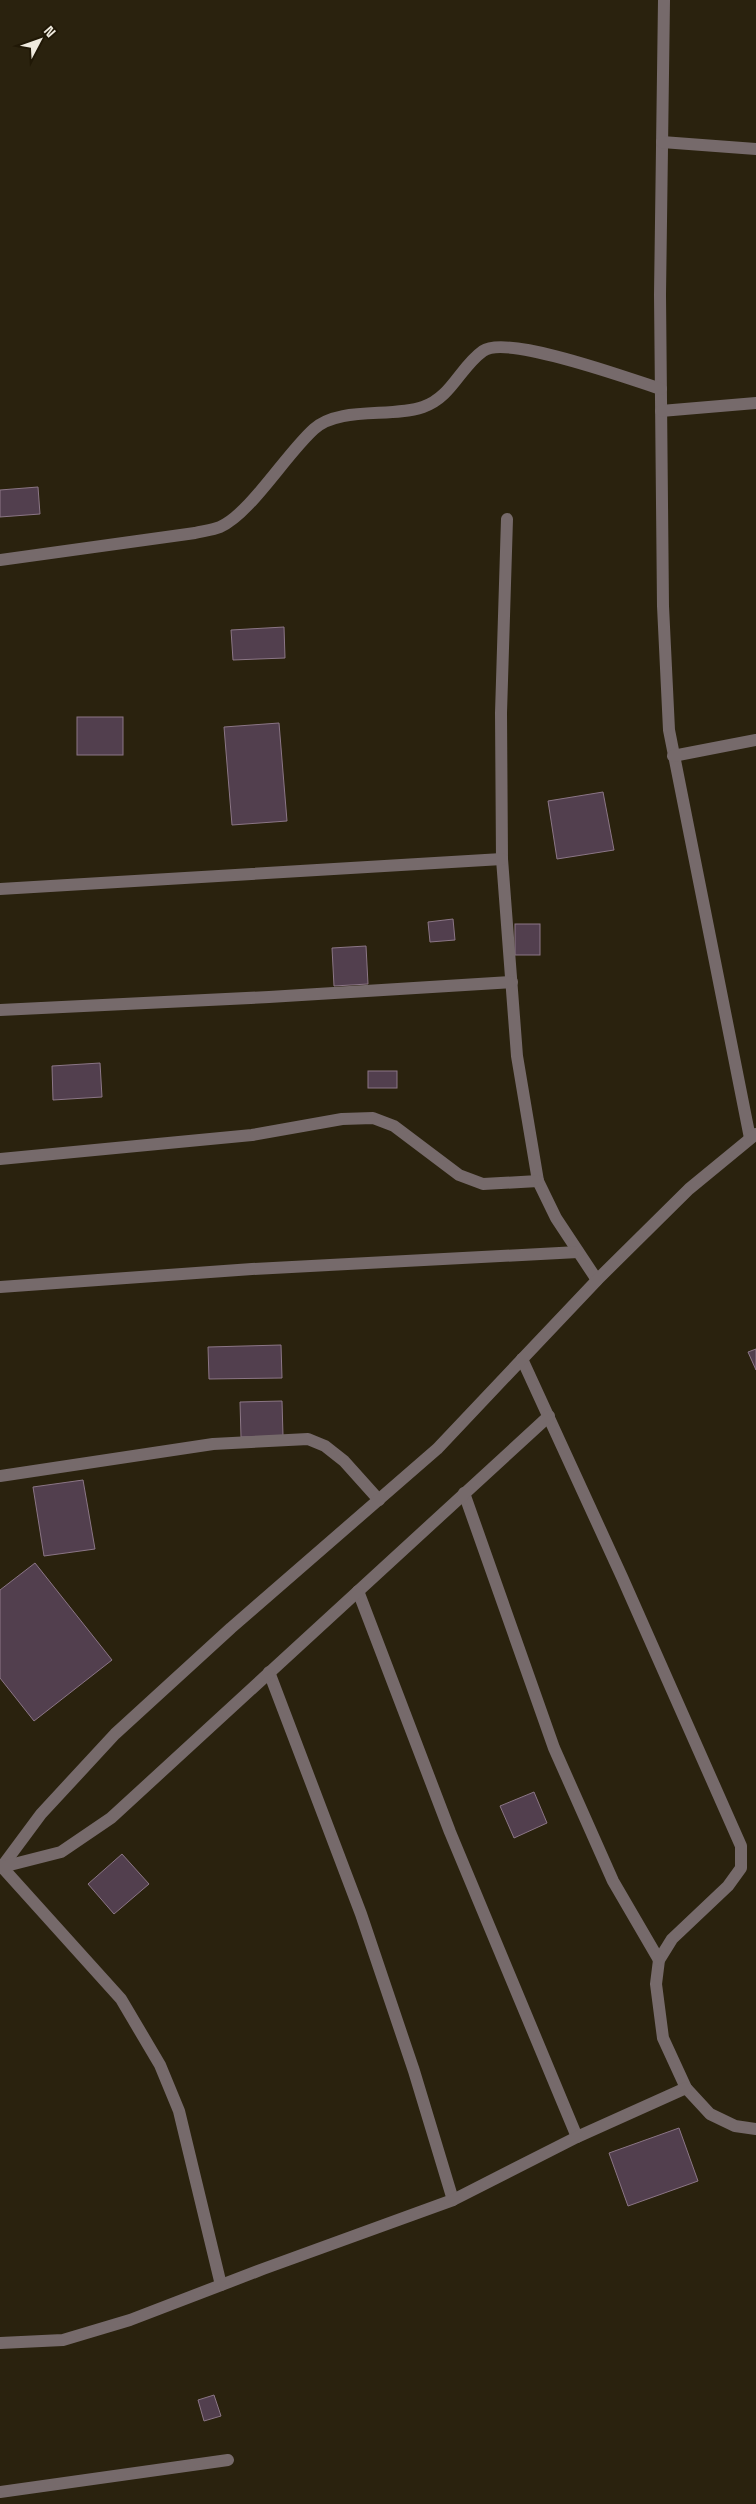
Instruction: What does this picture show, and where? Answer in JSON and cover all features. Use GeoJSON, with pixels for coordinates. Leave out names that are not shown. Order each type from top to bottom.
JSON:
{"type":"FeatureCollection","features":[{"type":"Feature","properties":{"kind":"street"},"geometry":{"type":"LineString","coordinates":[[1,1868],[41,1814],[115,1734],[232,1628],[437,1449],[597,1280],[689,1189],[753,1136],[668,730],[663,606],[661,411],[664,0]]}},
{"type":"Feature","properties":{"kind":"street"},"geometry":{"type":"LineString","coordinates":[[662,142],[756,149]]}},
{"type":"Feature","properties":{"kind":"street"},"geometry":{"type":"LineString","coordinates":[[0,560],[195,533],[221,527],[242,513],[291,452],[316,428],[335,418],[402,412],[425,407],[443,396],[484,350],[506,346],[559,357],[661,389]]}},
{"type":"Feature","properties":{"kind":"street"},"geometry":{"type":"LineString","coordinates":[[661,411],[756,403]]}},
{"type":"Feature","properties":{"kind":"street"},"geometry":{"type":"LineString","coordinates":[[507,519],[501,713],[502,859],[518,1056],[538,1181],[556,1218],[597,1280]]}},
{"type":"Feature","properties":{"kind":"street"},"geometry":{"type":"LineString","coordinates":[[673,756],[756,740]]}},
{"type":"Feature","properties":{"kind":"street"},"geometry":{"type":"LineString","coordinates":[[0,889],[502,859]]}},
{"type":"Feature","properties":{"kind":"street"},"geometry":{"type":"LineString","coordinates":[[0,1010],[269,997],[512,982]]}},
{"type":"Feature","properties":{"kind":"street"},"geometry":{"type":"LineString","coordinates":[[0,1159],[252,1135],[342,1119],[373,1118],[394,1126],[459,1175],[483,1184],[538,1181]]}},
{"type":"Feature","properties":{"kind":"street"},"geometry":{"type":"LineString","coordinates":[[0,1287],[252,1269],[578,1252]]}},
{"type":"Feature","properties":{"kind":"street"},"geometry":{"type":"LineString","coordinates":[[522,1359],[741,1846],[741,1868],[728,1886],[672,1939],[659,1960],[656,1984],[663,2038],[686,2088],[710,2114],[735,2126],[756,2129]]}},
{"type":"Feature","properties":{"kind":"street"},"geometry":{"type":"LineString","coordinates":[[1,1868],[61,1852],[111,1818],[549,1416]]}},
{"type":"Feature","properties":{"kind":"street"},"geometry":{"type":"LineString","coordinates":[[0,1476],[214,1444],[308,1439],[325,1446],[344,1461],[379,1500]]}},
{"type":"Feature","properties":{"kind":"street"},"geometry":{"type":"LineString","coordinates":[[464,1493],[554,1748],[613,1881],[659,1960]]}},
{"type":"Feature","properties":{"kind":"street"},"geometry":{"type":"LineString","coordinates":[[358,1590],[450,1832],[577,2137]]}},
{"type":"Feature","properties":{"kind":"street"},"geometry":{"type":"LineString","coordinates":[[269,1672],[361,1914],[414,2071],[452,2200]]}},
{"type":"Feature","properties":{"kind":"street"},"geometry":{"type":"LineString","coordinates":[[1,1868],[121,1999],[160,2065],[179,2111],[221,2285]]}},
{"type":"Feature","properties":{"kind":"street"},"geometry":{"type":"LineString","coordinates":[[0,2343],[63,2340],[130,2320],[452,2200],[577,2137],[686,2088]]}},
{"type":"Feature","properties":{"kind":"street"},"geometry":{"type":"LineString","coordinates":[[0,2492],[228,2460]]}},
{"type":"Feature","properties":{"kind":"building"},"geometry":{"type":"Polygon","coordinates":[[[38,487],[40,514],[0,517],[0,490],[38,487]]]}},
{"type":"Feature","properties":{"kind":"building"},"geometry":{"type":"Polygon","coordinates":[[[284,627],[285,658],[233,660],[231,630],[284,627]]]}},
{"type":"Feature","properties":{"kind":"building"},"geometry":{"type":"Polygon","coordinates":[[[77,717],[123,717],[123,755],[77,755],[77,717]]]}},
{"type":"Feature","properties":{"kind":"building"},"geometry":{"type":"Polygon","coordinates":[[[279,723],[287,821],[232,825],[224,727],[279,723]]]}},
{"type":"Feature","properties":{"kind":"building"},"geometry":{"type":"Polygon","coordinates":[[[603,792],[614,850],[557,859],[548,801],[603,792]]]}},
{"type":"Feature","properties":{"kind":"building"},"geometry":{"type":"Polygon","coordinates":[[[453,919],[455,940],[430,942],[428,922],[453,919]]]}},
{"type":"Feature","properties":{"kind":"building"},"geometry":{"type":"Polygon","coordinates":[[[515,924],[540,924],[540,955],[515,955],[515,924]]]}},
{"type":"Feature","properties":{"kind":"building"},"geometry":{"type":"Polygon","coordinates":[[[366,946],[368,984],[334,986],[332,948],[366,946]]]}},
{"type":"Feature","properties":{"kind":"building"},"geometry":{"type":"Polygon","coordinates":[[[100,1063],[102,1097],[53,1100],[52,1066],[100,1063]]]}},
{"type":"Feature","properties":{"kind":"building"},"geometry":{"type":"Polygon","coordinates":[[[368,1071],[397,1071],[397,1088],[368,1088],[368,1071]]]}},
{"type":"Feature","properties":{"kind":"building"},"geometry":{"type":"Polygon","coordinates":[[[281,1345],[282,1378],[209,1379],[208,1347],[281,1345]]]}},
{"type":"Feature","properties":{"kind":"building"},"geometry":{"type":"Polygon","coordinates":[[[756,1349],[756,1370],[748,1352],[756,1349]]]}},
{"type":"Feature","properties":{"kind":"building"},"geometry":{"type":"Polygon","coordinates":[[[282,1401],[283,1436],[241,1437],[240,1402],[282,1401]]]}},
{"type":"Feature","properties":{"kind":"building"},"geometry":{"type":"Polygon","coordinates":[[[83,1480],[95,1549],[44,1556],[33,1487],[83,1480]]]}},
{"type":"Feature","properties":{"kind":"building"},"geometry":{"type":"Polygon","coordinates":[[[35,1563],[112,1660],[34,1721],[0,1678],[0,1590],[35,1563]]]}},
{"type":"Feature","properties":{"kind":"building"},"geometry":{"type":"Polygon","coordinates":[[[534,1792],[547,1823],[514,1838],[500,1806],[534,1792]]]}},
{"type":"Feature","properties":{"kind":"building"},"geometry":{"type":"Polygon","coordinates":[[[122,1854],[149,1884],[114,1914],[88,1884],[122,1854]]]}},
{"type":"Feature","properties":{"kind":"building"},"geometry":{"type":"Polygon","coordinates":[[[679,2128],[698,2181],[628,2206],[609,2153],[679,2128]]]}},
{"type":"Feature","properties":{"kind":"building"},"geometry":{"type":"Polygon","coordinates":[[[214,2395],[221,2416],[204,2421],[198,2400],[214,2395]]]}}]}
